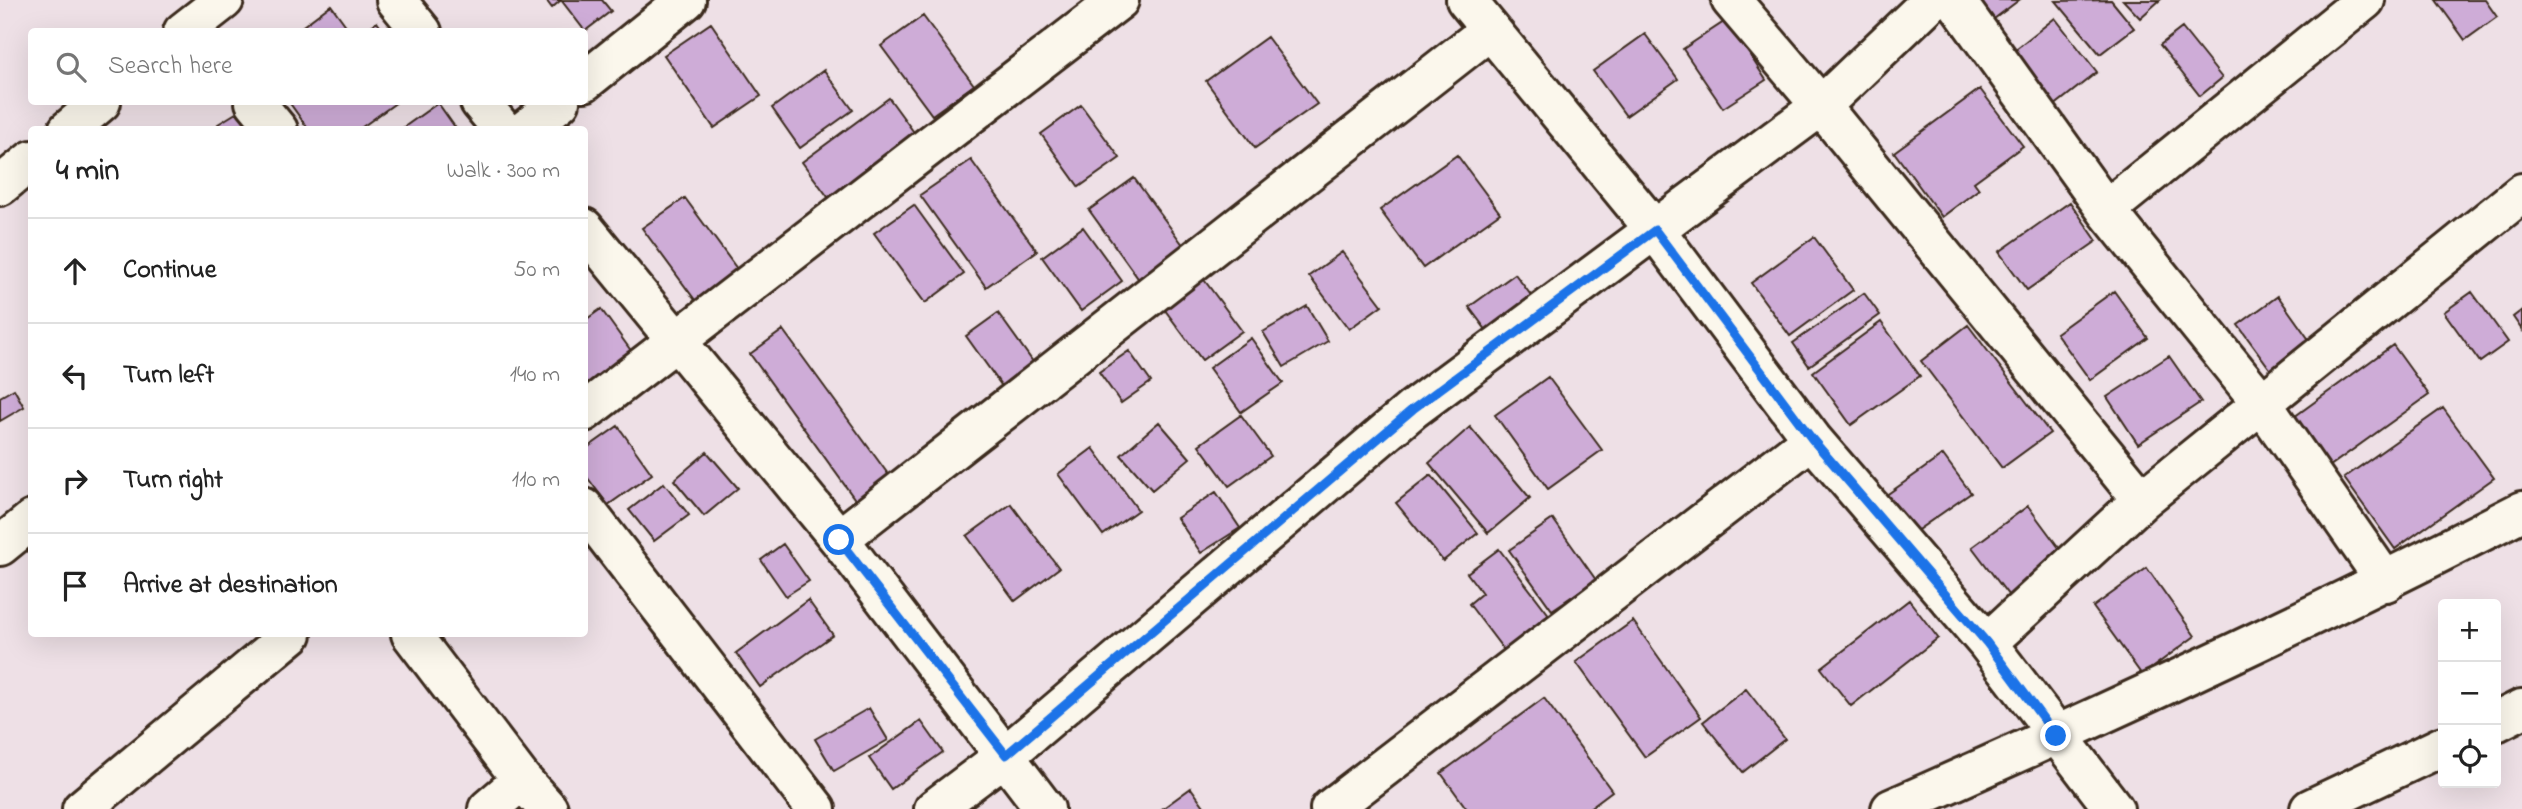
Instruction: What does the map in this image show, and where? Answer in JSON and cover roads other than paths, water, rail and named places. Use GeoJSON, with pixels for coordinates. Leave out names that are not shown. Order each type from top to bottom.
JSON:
{"type":"FeatureCollection","features":[{"type":"Feature","properties":{"kind":"street"},"geometry":{"type":"LineString","coordinates":[[192,28],[224,0]]}},
{"type":"Feature","properties":{"kind":"street"},"geometry":{"type":"LineString","coordinates":[[397,0],[419,28]]}},
{"type":"Feature","properties":{"kind":"street"},"geometry":{"type":"LineString","coordinates":[[588,79],[686,0]]}},
{"type":"Feature","properties":{"kind":"street"},"geometry":{"type":"LineString","coordinates":[[588,409],[1119,0]]}},
{"type":"Feature","properties":{"kind":"street"},"geometry":{"type":"LineString","coordinates":[[1466,0],[1655,230],[1812,439],[1987,643],[2114,809]]}},
{"type":"Feature","properties":{"kind":"street"},"geometry":{"type":"LineString","coordinates":[[1731,0],[1821,106],[2142,500]]}},
{"type":"Feature","properties":{"kind":"street"},"geometry":{"type":"LineString","coordinates":[[934,809],[1006,755],[1413,409],[1821,106],[1932,0]]}},
{"type":"Feature","properties":{"kind":"street"},"geometry":{"type":"LineString","coordinates":[[1955,0],[2106,210],[2262,402],[2386,582]]}},
{"type":"Feature","properties":{"kind":"street"},"geometry":{"type":"LineString","coordinates":[[2106,210],[2365,0]]}},
{"type":"Feature","properties":{"kind":"street"},"geometry":{"type":"LineString","coordinates":[[839,540],[1490,30]]}},
{"type":"Feature","properties":{"kind":"street"},"geometry":{"type":"LineString","coordinates":[[73,126],[97,105]]}},
{"type":"Feature","properties":{"kind":"street"},"geometry":{"type":"LineString","coordinates":[[257,105],[275,126]]}},
{"type":"Feature","properties":{"kind":"street"},"geometry":{"type":"LineString","coordinates":[[482,105],[500,126]]}},
{"type":"Feature","properties":{"kind":"street"},"geometry":{"type":"LineString","coordinates":[[530,126],[556,105]]}},
{"type":"Feature","properties":{"kind":"street"},"geometry":{"type":"LineString","coordinates":[[0,186],[28,163]]}},
{"type":"Feature","properties":{"kind":"street"},"geometry":{"type":"LineString","coordinates":[[1987,643],[2142,500],[2522,193]]}},
{"type":"Feature","properties":{"kind":"street"},"geometry":{"type":"LineString","coordinates":[[588,233],[839,540],[1045,809]]}},
{"type":"Feature","properties":{"kind":"street"},"geometry":{"type":"LineString","coordinates":[[1330,809],[1812,439]]}},
{"type":"Feature","properties":{"kind":"street"},"geometry":{"type":"LineString","coordinates":[[1891,809],[2056,736],[2386,582],[2522,512]]}},
{"type":"Feature","properties":{"kind":"street"},"geometry":{"type":"LineString","coordinates":[[588,513],[816,809]]}},
{"type":"Feature","properties":{"kind":"street"},"geometry":{"type":"LineString","coordinates":[[0,546],[28,523]]}},
{"type":"Feature","properties":{"kind":"street"},"geometry":{"type":"LineString","coordinates":[[82,809],[288,637]]}},
{"type":"Feature","properties":{"kind":"street"},"geometry":{"type":"LineString","coordinates":[[413,637],[548,809]]}},
{"type":"Feature","properties":{"kind":"street"},"geometry":{"type":"LineString","coordinates":[[2501,720],[2522,709]]}},
{"type":"Feature","properties":{"kind":"street"},"geometry":{"type":"LineString","coordinates":[[2310,809],[2438,748]]}},
{"type":"Feature","properties":{"kind":"street"},"geometry":{"type":"LineString","coordinates":[[488,809],[523,780]]}}]}
